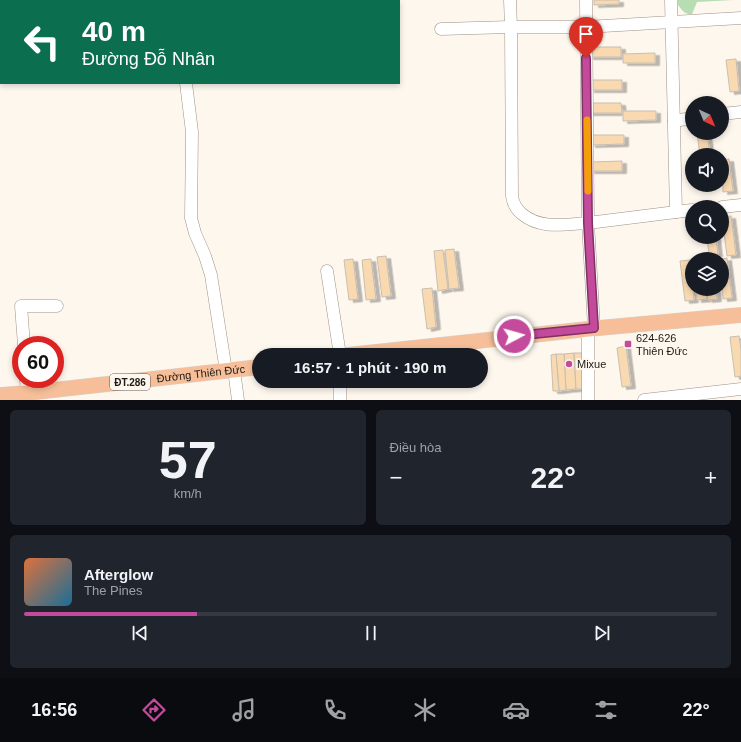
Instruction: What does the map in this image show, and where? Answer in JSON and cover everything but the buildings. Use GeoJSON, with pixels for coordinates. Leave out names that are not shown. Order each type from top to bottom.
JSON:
{"type":"FeatureCollection","features":[{"type":"Feature","properties":{"kind":"main road"},"geometry":{"type":"LineString","coordinates":[[413,348],[741,315]]}},
{"type":"Feature","properties":{"kind":"main road","name":"Đường Thiên Đức"},"geometry":{"type":"LineString","coordinates":[[64,383],[230,371],[252,368]]}},
{"type":"Feature","properties":{"kind":"main road","name":"Đường Thiên Đức"},"geometry":{"type":"LineString","coordinates":[[0,395],[21,388]]}},
{"type":"Feature","properties":{"kind":"street"},"geometry":{"type":"LineString","coordinates":[[510,0],[512,196],[514,204],[521,213],[537,223],[555,225],[588,223],[685,211]]}},
{"type":"Feature","properties":{"kind":"street"},"geometry":{"type":"LineString","coordinates":[[586,0],[588,223],[591,329],[588,400]]}},
{"type":"Feature","properties":{"kind":"street"},"geometry":{"type":"LineString","coordinates":[[671,0],[676,212]]}},
{"type":"Feature","properties":{"kind":"street"},"geometry":{"type":"LineString","coordinates":[[441,28],[586,28],[741,18]]}},
{"type":"Feature","properties":{"kind":"street"},"geometry":{"type":"LineString","coordinates":[[186,84],[192,132],[191,218],[211,275],[230,371],[238,400]]}},
{"type":"Feature","properties":{"kind":"street"},"geometry":{"type":"LineString","coordinates":[[729,113],[741,112]]}},
{"type":"Feature","properties":{"kind":"street"},"geometry":{"type":"LineString","coordinates":[[674,121],[685,119]]}},
{"type":"Feature","properties":{"kind":"street"},"geometry":{"type":"LineString","coordinates":[[729,206],[741,205]]}},
{"type":"Feature","properties":{"kind":"street"},"geometry":{"type":"LineString","coordinates":[[327,271],[339,348]]}},
{"type":"Feature","properties":{"kind":"street"},"geometry":{"type":"LineString","coordinates":[[23,336],[21,306],[57,306]]}},
{"type":"Feature","properties":{"kind":"street"},"geometry":{"type":"LineString","coordinates":[[340,388],[340,400]]}},
{"type":"Feature","properties":{"kind":"street"},"geometry":{"type":"LineString","coordinates":[[644,400],[741,389]]}},
{"type":"Feature","properties":{"kind":"green space"},"geometry":{"type":"Polygon","coordinates":[[[678,0],[733,0],[697,2],[692,14],[690,14],[681,9],[678,5],[678,0]]]}},
{"type":"Feature","properties":{"kind":"slow traffic"},"geometry":{"type":"LineString","coordinates":[[587,120],[588,191]]}},
{"type":"Feature","properties":{"kind":"place","name":"624-626 Thiên Đức"},"geometry":{"type":"Point","coordinates":[628,344]}},
{"type":"Feature","properties":{"kind":"place","name":"Mixue"},"geometry":{"type":"Point","coordinates":[569,364]}},
{"type":"Feature","properties":{"kind":"route"},"geometry":{"type":"LineString","coordinates":[[514,336],[594,328],[588,223],[586,58]]}}]}
